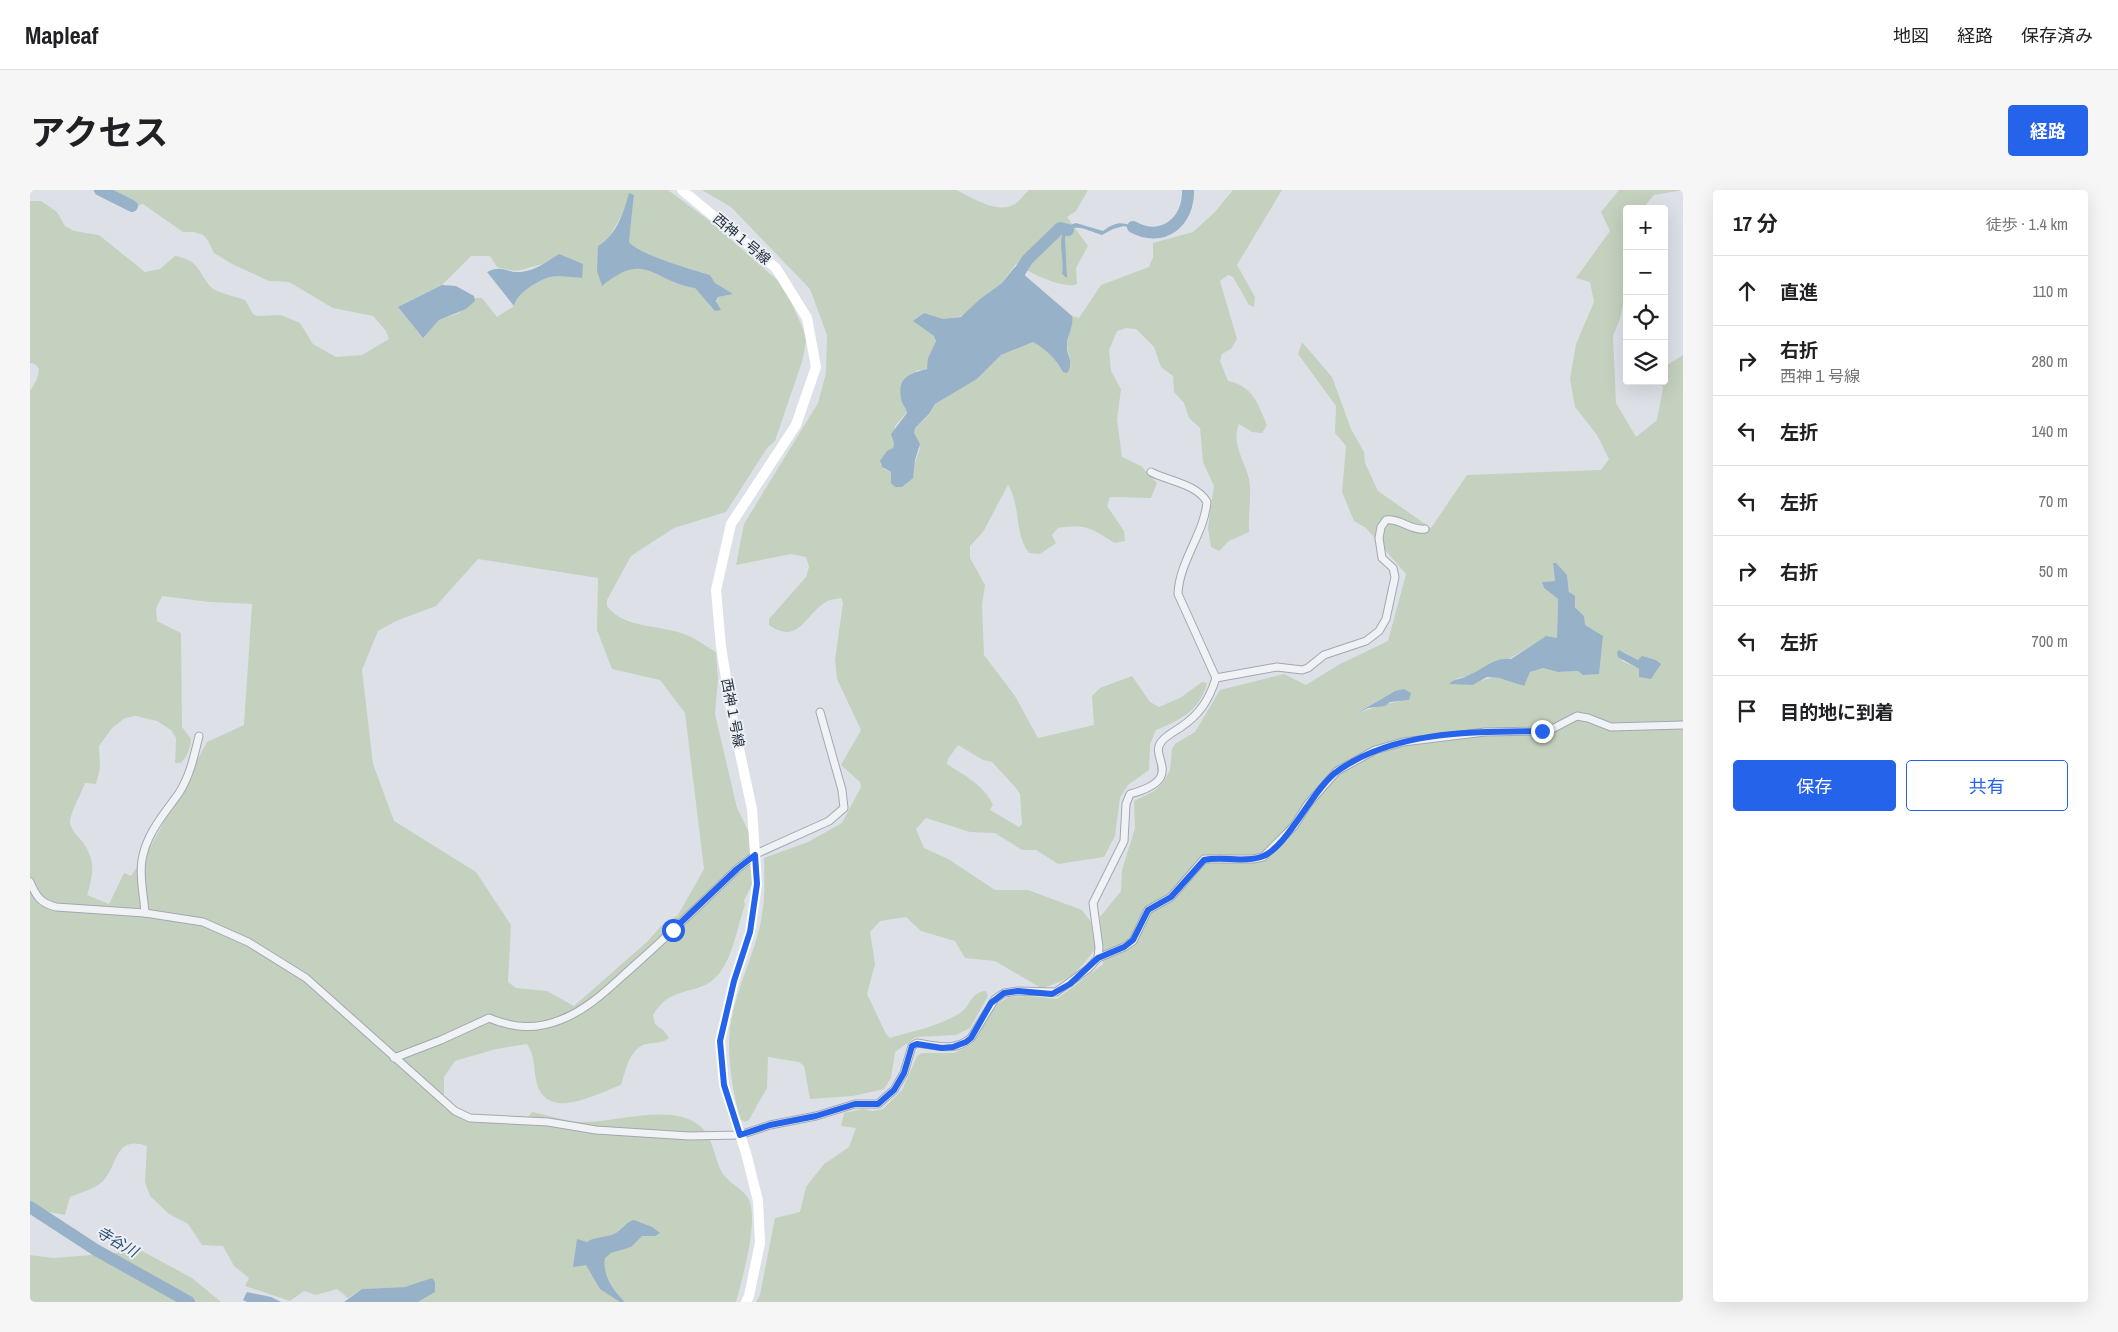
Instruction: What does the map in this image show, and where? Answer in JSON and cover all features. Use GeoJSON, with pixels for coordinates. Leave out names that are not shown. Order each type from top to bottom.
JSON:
{"type":"FeatureCollection","features":[{"type":"Feature","properties":{"kind":"street","name":"西神１号線"},"geometry":{"type":"LineString","coordinates":[[682,190],[776,268],[807,318],[816,367],[796,425],[731,524],[716,590],[721,647],[733,721],[752,809],[757,884],[750,932],[734,981],[720,1041],[724,1085],[758,1201],[760,1243],[749,1296],[746,1302]]}},
{"type":"Feature","properties":{"kind":"street"},"geometry":{"type":"LineString","coordinates":[[1098,958],[1099,947],[1093,903],[1124,841],[1126,804],[1130,794],[1146,790],[1156,784],[1163,768],[1159,747],[1162,740],[1194,719],[1204,706],[1216,678],[1178,594],[1178,582],[1201,523],[1207,502],[1200,494],[1151,472]]}},
{"type":"Feature","properties":{"kind":"street"},"geometry":{"type":"LineString","coordinates":[[1216,678],[1277,668],[1302,670],[1324,655],[1366,640],[1383,626],[1395,577],[1392,568],[1382,558],[1379,538],[1381,527],[1386,520],[1395,519],[1418,530],[1424,529]]}},
{"type":"Feature","properties":{"kind":"street"},"geometry":{"type":"LineString","coordinates":[[394,1058],[442,1040],[489,1018],[523,1028],[550,1023],[578,1012],[613,986],[737,869],[755,855],[829,821],[844,808],[842,790],[820,712]]}},
{"type":"Feature","properties":{"kind":"street"},"geometry":{"type":"LineString","coordinates":[[30,882],[36,896],[44,904],[56,907],[145,913],[208,923],[248,942],[306,978],[333,1000],[394,1058],[455,1111],[470,1118],[548,1122],[576,1128],[624,1132],[690,1136],[740,1135],[770,1125],[816,1116],[855,1104],[878,1104],[894,1090],[904,1073],[912,1046],[917,1044],[953,1047],[966,1042],[971,1038],[991,1003],[1000,996],[1018,991],[1056,992],[1088,969],[1098,958],[1124,947],[1133,940],[1148,910],[1171,897],[1204,860],[1263,857],[1294,826],[1329,778],[1357,758],[1375,750],[1403,742],[1446,736],[1485,732],[1542,731],[1554,728],[1577,716],[1611,727],[1683,724]]}},
{"type":"Feature","properties":{"kind":"street"},"geometry":{"type":"LineString","coordinates":[[145,913],[142,858],[157,823],[180,792],[191,768],[199,736]]}},
{"type":"Feature","properties":{"kind":"green space"},"geometry":{"type":"Polygon","coordinates":[[[93,190],[668,190],[711,222],[784,286],[804,331],[806,341],[802,362],[775,441],[767,448],[726,512],[674,528],[631,556],[607,600],[607,606],[624,619],[634,623],[679,632],[716,652],[718,679],[715,714],[737,808],[751,836],[750,865],[753,882],[744,901],[745,905],[727,961],[717,976],[710,982],[668,998],[660,1005],[653,1015],[655,1024],[669,1038],[661,1042],[646,1044],[636,1050],[629,1061],[621,1085],[574,1102],[562,1103],[552,1101],[543,1095],[537,1084],[533,1059],[527,1044],[496,1049],[455,1061],[444,1077],[444,1108],[463,1117],[522,1125],[532,1112],[581,1122],[659,1114],[674,1115],[688,1119],[700,1126],[711,1142],[723,1174],[745,1194],[751,1207],[752,1219],[749,1249],[736,1302],[418,1302],[435,1292],[417,1284],[405,1287],[362,1289],[348,1298],[337,1289],[316,1295],[304,1291],[290,1301],[245,1286],[249,1278],[234,1266],[223,1246],[202,1245],[188,1224],[169,1214],[150,1196],[145,1182],[147,1146],[136,1143],[128,1144],[122,1148],[102,1182],[91,1189],[70,1197],[65,1215],[44,1211],[30,1214],[30,391],[37,379],[39,369],[35,364],[30,363],[30,201],[41,201],[57,212],[65,226],[74,231],[99,235],[145,272],[160,269],[175,256],[190,261],[195,264],[207,283],[214,290],[245,300],[253,314],[257,316],[281,315],[300,323],[313,344],[336,357],[362,355],[389,339],[386,331],[373,316],[333,308],[289,282],[269,281],[232,264],[214,253],[203,235],[194,232],[183,232],[143,204],[130,209],[93,190]],[[629,194],[625,209],[607,241],[602,285],[629,269],[649,271],[681,285],[695,288],[716,311],[718,297],[732,294],[715,283],[710,275],[666,261],[634,247],[629,242],[634,195],[629,194]],[[471,256],[442,285],[398,307],[422,337],[439,320],[459,313],[475,298],[482,298],[497,317],[514,306],[523,292],[539,281],[554,276],[582,278],[550,264],[538,265],[523,270],[513,270],[497,267],[490,256],[471,256]],[[478,559],[436,606],[396,621],[378,631],[362,670],[373,764],[394,821],[476,872],[511,925],[508,982],[516,988],[547,991],[574,1006],[648,941],[661,926],[678,915],[704,869],[685,713],[660,680],[612,669],[597,630],[598,578],[478,559]],[[162,596],[156,609],[157,621],[181,633],[182,727],[191,739],[191,742],[183,761],[175,763],[176,738],[171,730],[157,721],[136,716],[125,718],[112,728],[99,746],[100,768],[96,784],[85,783],[70,824],[86,847],[91,860],[92,873],[87,895],[109,904],[124,873],[131,876],[153,842],[207,742],[244,725],[252,604],[209,602],[162,596]]]}},
{"type":"Feature","properties":{"kind":"green space"},"geometry":{"type":"Polygon","coordinates":[[[702,190],[956,190],[985,204],[1008,207],[1019,201],[1029,190],[1088,190],[1076,211],[1067,217],[1088,246],[1076,268],[1077,284],[1063,285],[1016,264],[1002,283],[980,299],[965,315],[945,320],[924,313],[914,321],[934,336],[936,341],[928,358],[929,367],[924,370],[917,370],[901,398],[907,412],[895,426],[895,445],[880,464],[884,469],[891,472],[904,486],[909,480],[920,448],[914,433],[915,428],[929,415],[935,404],[977,379],[1001,355],[1033,342],[1043,347],[1059,364],[1063,372],[1071,366],[1067,345],[1072,316],[1079,318],[1101,285],[1149,267],[1153,257],[1153,243],[1193,232],[1214,213],[1233,190],[1282,190],[1237,265],[1255,297],[1254,307],[1249,305],[1233,277],[1228,275],[1220,281],[1237,339],[1231,349],[1222,354],[1220,361],[1228,381],[1243,387],[1254,397],[1267,425],[1262,433],[1252,432],[1239,424],[1237,432],[1238,447],[1250,485],[1249,532],[1229,541],[1219,551],[1211,547],[1208,528],[1214,486],[1203,462],[1200,428],[1189,418],[1184,403],[1174,392],[1173,376],[1161,367],[1154,347],[1136,329],[1126,328],[1117,331],[1109,350],[1111,371],[1121,389],[1117,420],[1122,457],[1141,466],[1157,483],[1151,498],[1110,497],[1107,506],[1124,531],[1125,541],[1115,543],[1083,527],[1058,528],[1052,535],[1056,543],[1040,554],[1029,553],[1021,537],[1015,501],[1008,485],[983,532],[970,546],[970,558],[985,585],[982,605],[984,655],[1015,696],[1038,738],[1094,725],[1092,696],[1100,688],[1132,676],[1150,702],[1159,707],[1180,698],[1202,682],[1207,683],[1204,693],[1194,708],[1181,718],[1156,730],[1150,744],[1149,770],[1128,785],[1120,798],[1115,836],[1104,857],[1058,864],[1036,850],[1022,850],[995,833],[970,832],[926,818],[916,829],[924,848],[948,859],[995,890],[1028,890],[1082,910],[1091,922],[1095,949],[1084,964],[1066,979],[1041,988],[995,961],[965,958],[955,941],[921,931],[906,917],[880,921],[870,932],[875,964],[867,994],[886,1034],[890,1038],[926,1028],[952,1018],[964,1010],[977,994],[986,991],[988,996],[970,1028],[956,1035],[916,1037],[895,1052],[891,1078],[884,1089],[853,1096],[810,1099],[804,1066],[799,1062],[768,1057],[767,1088],[749,1120],[745,1122],[740,1119],[732,1082],[729,1054],[730,1030],[735,1003],[762,917],[764,858],[808,842],[842,823],[861,787],[860,782],[841,765],[861,730],[837,679],[835,660],[843,603],[841,598],[826,602],[795,630],[788,632],[779,631],[769,625],[769,619],[806,577],[809,567],[806,557],[791,554],[736,565],[744,524],[818,403],[826,373],[827,335],[810,289],[731,207],[702,190]],[[958,745],[948,759],[947,764],[985,792],[993,805],[990,810],[1019,827],[1022,824],[1020,794],[992,762],[983,760],[958,745]]]}},
{"type":"Feature","properties":{"kind":"green space"},"geometry":{"type":"Polygon","coordinates":[[[1619,190],[1683,190],[1654,195],[1645,205],[1623,205],[1623,304],[1620,319],[1613,336],[1616,403],[1636,437],[1657,420],[1663,388],[1662,385],[1668,385],[1668,364],[1683,355],[1683,1302],[756,1302],[760,1295],[775,1218],[800,1212],[806,1187],[824,1164],[849,1147],[856,1128],[841,1126],[844,1113],[862,1109],[873,1111],[883,1109],[902,1090],[917,1056],[922,1053],[954,1053],[972,1044],[997,1004],[1009,997],[1030,996],[1057,999],[1103,964],[1100,917],[1121,891],[1122,870],[1135,828],[1134,801],[1154,791],[1162,784],[1170,770],[1172,749],[1176,743],[1195,732],[1220,690],[1284,674],[1306,685],[1338,665],[1388,641],[1406,574],[1366,528],[1354,521],[1342,492],[1346,446],[1335,433],[1336,406],[1298,354],[1302,342],[1332,377],[1351,429],[1364,452],[1365,463],[1378,491],[1431,528],[1467,475],[1601,470],[1609,459],[1597,435],[1575,407],[1570,379],[1576,344],[1594,302],[1590,282],[1576,278],[1610,231],[1601,212],[1619,190]],[[1553,564],[1555,581],[1542,582],[1544,588],[1558,599],[1557,638],[1546,636],[1502,662],[1479,672],[1455,679],[1473,685],[1487,679],[1498,678],[1523,686],[1530,672],[1543,668],[1558,672],[1578,671],[1584,616],[1576,607],[1571,597],[1567,575],[1553,564]],[[1624,652],[1622,661],[1639,669],[1644,679],[1638,660],[1624,652]],[[1395,691],[1353,715],[1388,704],[1409,700],[1395,691]]]}},
{"type":"Feature","properties":{"kind":"green space"},"geometry":{"type":"Polygon","coordinates":[[[142,1251],[192,1278],[221,1302],[30,1302],[30,1255],[53,1258],[142,1251]]]}},
{"type":"Feature","properties":{"kind":"water"},"geometry":{"type":"Polygon","coordinates":[[[629,193],[634,195],[629,242],[643,252],[679,266],[710,275],[715,283],[733,294],[718,297],[716,301],[721,310],[715,311],[695,288],[681,285],[640,269],[629,270],[617,275],[602,286],[597,271],[598,246],[614,230],[622,215],[629,193]]]}},
{"type":"Feature","properties":{"kind":"water"},"geometry":{"type":"Polygon","coordinates":[[[1076,223],[1103,231],[1120,223],[1147,230],[1146,234],[1124,226],[1102,235],[1081,228],[1071,229],[1065,238],[1067,278],[1062,274],[1062,238],[1068,226],[1076,223]]]}},
{"type":"Feature","properties":{"kind":"water"},"geometry":{"type":"Polygon","coordinates":[[[559,254],[583,264],[582,278],[558,276],[545,279],[523,292],[514,306],[487,272],[497,269],[516,272],[527,271],[559,254]]]}},
{"type":"Feature","properties":{"kind":"water"},"geometry":{"type":"Polygon","coordinates":[[[1015,267],[1072,316],[1067,345],[1070,365],[1067,373],[1063,372],[1046,351],[1033,342],[1001,355],[977,379],[935,404],[929,414],[915,428],[914,433],[920,444],[915,460],[913,478],[902,487],[895,487],[891,483],[891,472],[882,467],[880,461],[887,451],[893,448],[894,443],[891,434],[907,413],[901,400],[901,385],[911,374],[927,369],[928,358],[936,341],[934,336],[913,321],[924,313],[943,319],[961,317],[980,299],[1002,283],[1015,267]]]}},
{"type":"Feature","properties":{"kind":"water"},"geometry":{"type":"Polygon","coordinates":[[[442,285],[456,286],[474,296],[475,301],[466,309],[439,320],[423,338],[398,307],[442,285]]]}},
{"type":"Feature","properties":{"kind":"water"},"geometry":{"type":"Polygon","coordinates":[[[1553,563],[1556,563],[1567,575],[1569,592],[1575,596],[1575,607],[1584,616],[1585,625],[1603,636],[1599,674],[1583,675],[1578,671],[1558,672],[1543,668],[1530,672],[1524,686],[1499,678],[1487,677],[1473,685],[1449,684],[1493,662],[1511,659],[1546,636],[1557,638],[1558,599],[1544,588],[1542,582],[1555,581],[1553,563]]]}},
{"type":"Feature","properties":{"kind":"water"},"geometry":{"type":"Polygon","coordinates":[[[1619,650],[1638,660],[1642,656],[1656,660],[1661,664],[1651,679],[1639,677],[1639,669],[1618,657],[1617,652],[1619,650]]]}},
{"type":"Feature","properties":{"kind":"water"},"geometry":{"type":"Polygon","coordinates":[[[1404,689],[1411,693],[1409,700],[1390,702],[1385,706],[1368,708],[1352,716],[1395,691],[1404,689]]]}},
{"type":"Feature","properties":{"kind":"water"},"geometry":{"type":"Polygon","coordinates":[[[634,1220],[652,1227],[660,1233],[655,1236],[642,1236],[631,1247],[611,1253],[605,1258],[606,1275],[624,1302],[620,1302],[600,1289],[586,1265],[573,1267],[577,1239],[587,1242],[617,1233],[634,1220]]]}},
{"type":"Feature","properties":{"kind":"water"},"geometry":{"type":"Polygon","coordinates":[[[432,1278],[435,1282],[435,1292],[418,1302],[344,1302],[362,1289],[405,1287],[432,1278]]]}},
{"type":"Feature","properties":{"kind":"water"},"geometry":{"type":"Polygon","coordinates":[[[247,1292],[271,1297],[281,1302],[247,1302],[243,1300],[247,1292]]]}},
{"type":"Feature","properties":{"kind":"waterway"},"geometry":{"type":"LineString","coordinates":[[100,190],[132,206]]}},
{"type":"Feature","properties":{"kind":"waterway"},"geometry":{"type":"LineString","coordinates":[[1133,227],[1154,232],[1164,231],[1172,226],[1184,212],[1188,190]]}},
{"type":"Feature","properties":{"kind":"waterway"},"geometry":{"type":"LineString","coordinates":[[1012,284],[1027,260],[1060,228],[1068,230]]}},
{"type":"Feature","properties":{"kind":"waterway","name":"寺谷川"},"geometry":{"type":"LineString","coordinates":[[30,1207],[96,1250],[189,1302]]}},
{"type":"Feature","properties":{"kind":"route"},"geometry":{"type":"LineString","coordinates":[[673,930],[737,869],[755,855],[757,884],[750,932],[734,981],[720,1041],[724,1085],[740,1135],[770,1125],[816,1116],[855,1104],[878,1104],[894,1090],[904,1073],[912,1046],[917,1044],[942,1048],[953,1047],[966,1042],[971,1038],[991,1003],[1004,993],[1032,991],[1052,994],[1070,984],[1098,958],[1124,947],[1133,940],[1148,910],[1162,904],[1171,897],[1179,885],[1204,860],[1210,858],[1253,859],[1263,857],[1272,850],[1294,826],[1308,804],[1329,778],[1357,758],[1375,750],[1403,742],[1437,737],[1485,732],[1542,731]]}}]}
